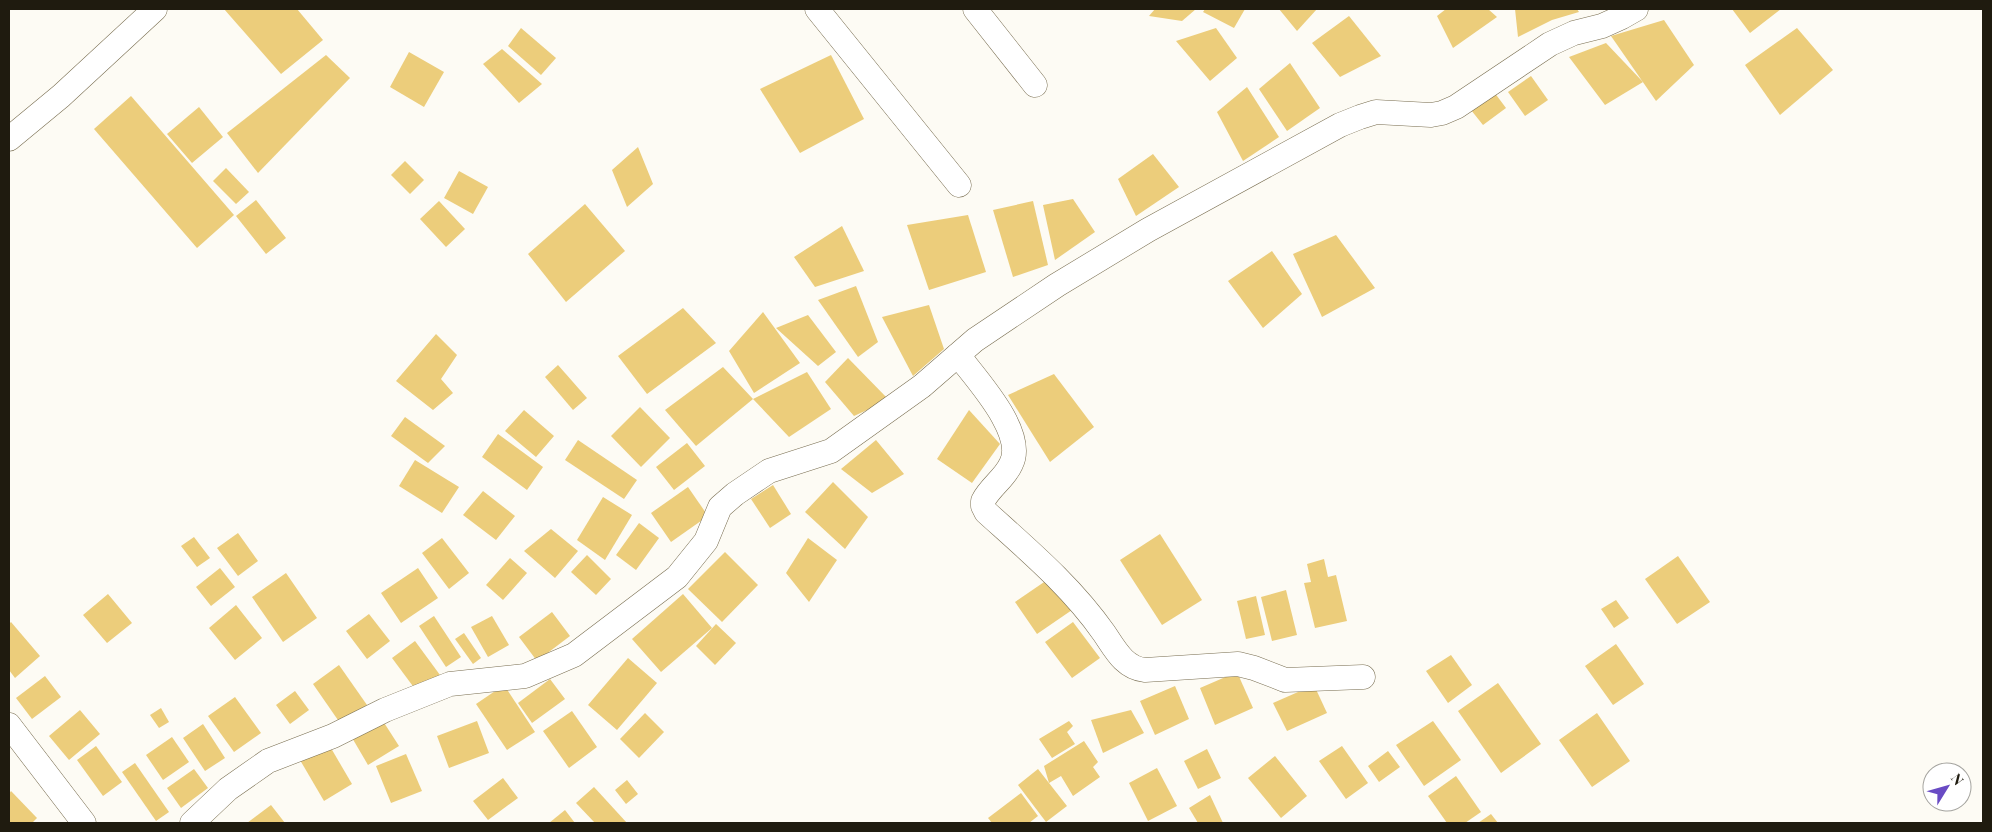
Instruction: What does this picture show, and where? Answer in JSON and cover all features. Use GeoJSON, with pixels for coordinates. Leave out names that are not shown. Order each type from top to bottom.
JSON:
{"type":"FeatureCollection","features":[{"type":"Feature","properties":{"kind":"street"},"geometry":{"type":"LineString","coordinates":[[9,139],[61,96],[155,9]]}},
{"type":"Feature","properties":{"kind":"street"},"geometry":{"type":"LineString","coordinates":[[817,9],[959,185]]}},
{"type":"Feature","properties":{"kind":"street"},"geometry":{"type":"LineString","coordinates":[[975,9],[1035,85]]}},
{"type":"Feature","properties":{"kind":"street"},"geometry":{"type":"LineString","coordinates":[[192,823],[228,789],[268,761],[333,736],[385,710],[450,684],[525,676],[574,655],[677,577],[706,541],[720,506],[735,494],[769,471],[831,451],[922,386],[975,340],[1073,275],[1148,230],[1340,125],[1376,112],[1415,115],[1442,113],[1456,107],[1550,44],[1574,33],[1602,26],[1636,9]]}},
{"type":"Feature","properties":{"kind":"street"},"geometry":{"type":"LineString","coordinates":[[958,355],[1003,416],[1015,443],[1015,455],[1011,466],[986,494],[983,506],[986,512],[1070,590],[1126,662],[1138,669],[1145,670],[1238,664],[1285,680],[1363,677]]}},
{"type":"Feature","properties":{"kind":"street"},"geometry":{"type":"LineString","coordinates":[[9,725],[84,823]]}},
{"type":"Feature","properties":{"kind":"building"},"geometry":{"type":"Polygon","coordinates":[[[224,9],[297,9],[323,40],[281,74],[224,9]]]}},
{"type":"Feature","properties":{"kind":"building"},"geometry":{"type":"Polygon","coordinates":[[[1155,9],[1196,9],[1182,21],[1149,16],[1155,9]]]}},
{"type":"Feature","properties":{"kind":"building"},"geometry":{"type":"Polygon","coordinates":[[[1205,9],[1245,9],[1234,28],[1203,12],[1205,9]]]}},
{"type":"Feature","properties":{"kind":"building"},"geometry":{"type":"Polygon","coordinates":[[[1279,9],[1317,9],[1297,31],[1279,9]]]}},
{"type":"Feature","properties":{"kind":"building"},"geometry":{"type":"Polygon","coordinates":[[[1446,9],[1488,9],[1497,17],[1453,48],[1437,16],[1446,9]]]}},
{"type":"Feature","properties":{"kind":"building"},"geometry":{"type":"Polygon","coordinates":[[[1515,9],[1577,9],[1579,12],[1552,20],[1518,37],[1515,9]]]}},
{"type":"Feature","properties":{"kind":"building"},"geometry":{"type":"Polygon","coordinates":[[[1732,9],[1781,9],[1750,33],[1732,9]]]}},
{"type":"Feature","properties":{"kind":"building"},"geometry":{"type":"Polygon","coordinates":[[[1349,16],[1381,56],[1340,77],[1312,43],[1349,16]]]}},
{"type":"Feature","properties":{"kind":"building"},"geometry":{"type":"Polygon","coordinates":[[[1664,20],[1694,65],[1656,101],[1611,36],[1664,20]]]}},
{"type":"Feature","properties":{"kind":"building"},"geometry":{"type":"Polygon","coordinates":[[[521,28],[556,58],[541,75],[508,46],[521,28]]]}},
{"type":"Feature","properties":{"kind":"building"},"geometry":{"type":"Polygon","coordinates":[[[1216,28],[1237,58],[1210,81],[1176,41],[1216,28]]]}},
{"type":"Feature","properties":{"kind":"building"},"geometry":{"type":"Polygon","coordinates":[[[1797,28],[1833,70],[1780,115],[1745,65],[1797,28]]]}},
{"type":"Feature","properties":{"kind":"building"},"geometry":{"type":"Polygon","coordinates":[[[1606,43],[1643,82],[1605,105],[1569,57],[1606,43]]]}},
{"type":"Feature","properties":{"kind":"building"},"geometry":{"type":"Polygon","coordinates":[[[502,49],[542,84],[519,103],[483,64],[502,49]]]}},
{"type":"Feature","properties":{"kind":"building"},"geometry":{"type":"Polygon","coordinates":[[[409,52],[444,72],[424,107],[390,87],[409,52]]]}},
{"type":"Feature","properties":{"kind":"building"},"geometry":{"type":"Polygon","coordinates":[[[326,55],[350,78],[258,173],[227,133],[326,55]]]}},
{"type":"Feature","properties":{"kind":"building"},"geometry":{"type":"Polygon","coordinates":[[[831,55],[864,119],[800,153],[760,89],[831,55]]]}},
{"type":"Feature","properties":{"kind":"building"},"geometry":{"type":"Polygon","coordinates":[[[1290,63],[1320,108],[1287,131],[1259,89],[1290,63]]]}},
{"type":"Feature","properties":{"kind":"building"},"geometry":{"type":"Polygon","coordinates":[[[1531,76],[1548,100],[1525,116],[1508,92],[1531,76]]]}},
{"type":"Feature","properties":{"kind":"building"},"geometry":{"type":"Polygon","coordinates":[[[1247,87],[1279,137],[1243,161],[1217,112],[1247,87]]]}},
{"type":"Feature","properties":{"kind":"building"},"geometry":{"type":"Polygon","coordinates":[[[1494,92],[1506,108],[1483,125],[1471,110],[1494,92]]]}},
{"type":"Feature","properties":{"kind":"building"},"geometry":{"type":"Polygon","coordinates":[[[131,96],[234,215],[197,248],[94,129],[131,96]]]}},
{"type":"Feature","properties":{"kind":"building"},"geometry":{"type":"Polygon","coordinates":[[[199,107],[223,137],[192,163],[167,134],[199,107]]]}},
{"type":"Feature","properties":{"kind":"building"},"geometry":{"type":"Polygon","coordinates":[[[638,147],[653,184],[627,207],[612,170],[638,147]]]}},
{"type":"Feature","properties":{"kind":"building"},"geometry":{"type":"Polygon","coordinates":[[[1153,154],[1179,187],[1136,216],[1118,179],[1153,154]]]}},
{"type":"Feature","properties":{"kind":"building"},"geometry":{"type":"Polygon","coordinates":[[[405,161],[424,180],[410,194],[391,175],[405,161]]]}},
{"type":"Feature","properties":{"kind":"building"},"geometry":{"type":"Polygon","coordinates":[[[226,168],[249,192],[236,204],[213,181],[226,168]]]}},
{"type":"Feature","properties":{"kind":"building"},"geometry":{"type":"Polygon","coordinates":[[[459,171],[488,187],[473,214],[444,198],[459,171]]]}},
{"type":"Feature","properties":{"kind":"building"},"geometry":{"type":"Polygon","coordinates":[[[1073,199],[1095,232],[1055,260],[1043,205],[1073,199]]]}},
{"type":"Feature","properties":{"kind":"building"},"geometry":{"type":"Polygon","coordinates":[[[256,200],[286,238],[266,254],[236,216],[256,200]]]}},
{"type":"Feature","properties":{"kind":"building"},"geometry":{"type":"Polygon","coordinates":[[[439,201],[465,229],[446,247],[420,219],[439,201]]]}},
{"type":"Feature","properties":{"kind":"building"},"geometry":{"type":"Polygon","coordinates":[[[1033,201],[1048,265],[1013,277],[993,210],[1033,201]]]}},
{"type":"Feature","properties":{"kind":"building"},"geometry":{"type":"Polygon","coordinates":[[[585,204],[625,251],[566,302],[528,254],[585,204]]]}},
{"type":"Feature","properties":{"kind":"building"},"geometry":{"type":"Polygon","coordinates":[[[968,215],[986,272],[929,290],[907,225],[968,215]]]}},
{"type":"Feature","properties":{"kind":"building"},"geometry":{"type":"Polygon","coordinates":[[[842,226],[864,271],[815,287],[794,257],[842,226]]]}},
{"type":"Feature","properties":{"kind":"building"},"geometry":{"type":"Polygon","coordinates":[[[1336,235],[1375,288],[1322,317],[1293,254],[1336,235]]]}},
{"type":"Feature","properties":{"kind":"building"},"geometry":{"type":"Polygon","coordinates":[[[1272,251],[1302,294],[1263,328],[1228,281],[1272,251]]]}},
{"type":"Feature","properties":{"kind":"building"},"geometry":{"type":"Polygon","coordinates":[[[856,286],[878,342],[858,357],[818,300],[856,286]]]}},
{"type":"Feature","properties":{"kind":"building"},"geometry":{"type":"Polygon","coordinates":[[[929,305],[944,349],[913,376],[882,317],[929,305]]]}},
{"type":"Feature","properties":{"kind":"building"},"geometry":{"type":"Polygon","coordinates":[[[683,308],[716,343],[647,394],[618,356],[683,308]]]}},
{"type":"Feature","properties":{"kind":"building"},"geometry":{"type":"Polygon","coordinates":[[[763,312],[800,363],[754,393],[729,351],[763,312]]]}},
{"type":"Feature","properties":{"kind":"building"},"geometry":{"type":"Polygon","coordinates":[[[808,315],[836,352],[818,366],[776,328],[808,315]]]}},
{"type":"Feature","properties":{"kind":"building"},"geometry":{"type":"Polygon","coordinates":[[[436,334],[457,355],[441,379],[453,393],[433,410],[396,381],[436,334]]]}},
{"type":"Feature","properties":{"kind":"building"},"geometry":{"type":"Polygon","coordinates":[[[848,358],[889,400],[854,416],[825,382],[848,358]]]}},
{"type":"Feature","properties":{"kind":"building"},"geometry":{"type":"Polygon","coordinates":[[[558,365],[587,398],[573,410],[545,377],[558,365]]]}},
{"type":"Feature","properties":{"kind":"building"},"geometry":{"type":"Polygon","coordinates":[[[723,367],[753,399],[696,446],[665,410],[723,367]]]}},
{"type":"Feature","properties":{"kind":"building"},"geometry":{"type":"Polygon","coordinates":[[[807,372],[831,409],[789,437],[753,399],[807,372]]]}},
{"type":"Feature","properties":{"kind":"building"},"geometry":{"type":"Polygon","coordinates":[[[1054,374],[1094,427],[1050,462],[1008,395],[1054,374]]]}},
{"type":"Feature","properties":{"kind":"building"},"geometry":{"type":"Polygon","coordinates":[[[640,407],[670,438],[641,467],[611,436],[640,407]]]}},
{"type":"Feature","properties":{"kind":"building"},"geometry":{"type":"Polygon","coordinates":[[[524,410],[554,436],[536,457],[505,431],[524,410]]]}},
{"type":"Feature","properties":{"kind":"building"},"geometry":{"type":"Polygon","coordinates":[[[969,410],[1000,444],[972,483],[937,459],[969,410]]]}},
{"type":"Feature","properties":{"kind":"building"},"geometry":{"type":"Polygon","coordinates":[[[405,417],[445,446],[428,463],[391,436],[405,417]]]}},
{"type":"Feature","properties":{"kind":"building"},"geometry":{"type":"Polygon","coordinates":[[[498,434],[543,467],[527,490],[482,457],[498,434]]]}},
{"type":"Feature","properties":{"kind":"building"},"geometry":{"type":"Polygon","coordinates":[[[578,440],[637,480],[624,499],[565,460],[578,440]]]}},
{"type":"Feature","properties":{"kind":"building"},"geometry":{"type":"Polygon","coordinates":[[[876,440],[904,474],[872,493],[841,469],[876,440]]]}},
{"type":"Feature","properties":{"kind":"building"},"geometry":{"type":"Polygon","coordinates":[[[687,443],[705,466],[674,490],[656,467],[687,443]]]}},
{"type":"Feature","properties":{"kind":"building"},"geometry":{"type":"Polygon","coordinates":[[[415,460],[459,487],[442,513],[399,486],[415,460]]]}},
{"type":"Feature","properties":{"kind":"building"},"geometry":{"type":"Polygon","coordinates":[[[833,482],[868,517],[845,549],[805,512],[833,482]]]}},
{"type":"Feature","properties":{"kind":"building"},"geometry":{"type":"Polygon","coordinates":[[[773,485],[791,514],[770,528],[751,499],[773,485]]]}},
{"type":"Feature","properties":{"kind":"building"},"geometry":{"type":"Polygon","coordinates":[[[688,487],[708,516],[671,542],[651,513],[688,487]]]}},
{"type":"Feature","properties":{"kind":"building"},"geometry":{"type":"Polygon","coordinates":[[[483,491],[515,516],[496,540],[463,515],[483,491]]]}},
{"type":"Feature","properties":{"kind":"building"},"geometry":{"type":"Polygon","coordinates":[[[603,497],[632,515],[605,560],[577,540],[603,497]]]}},
{"type":"Feature","properties":{"kind":"building"},"geometry":{"type":"Polygon","coordinates":[[[639,523],[659,538],[636,570],[616,555],[639,523]]]}},
{"type":"Feature","properties":{"kind":"building"},"geometry":{"type":"Polygon","coordinates":[[[551,529],[578,551],[555,578],[524,551],[551,529]]]}},
{"type":"Feature","properties":{"kind":"building"},"geometry":{"type":"Polygon","coordinates":[[[238,533],[258,561],[238,576],[217,548],[238,533]]]}},
{"type":"Feature","properties":{"kind":"building"},"geometry":{"type":"Polygon","coordinates":[[[1160,534],[1202,600],[1162,625],[1120,560],[1160,534]]]}},
{"type":"Feature","properties":{"kind":"building"},"geometry":{"type":"Polygon","coordinates":[[[194,537],[210,558],[197,567],[181,546],[194,537]]]}},
{"type":"Feature","properties":{"kind":"building"},"geometry":{"type":"Polygon","coordinates":[[[442,538],[469,573],[449,589],[422,553],[442,538]]]}},
{"type":"Feature","properties":{"kind":"building"},"geometry":{"type":"Polygon","coordinates":[[[808,538],[837,560],[809,602],[786,573],[808,538]]]}},
{"type":"Feature","properties":{"kind":"building"},"geometry":{"type":"Polygon","coordinates":[[[725,552],[758,585],[722,622],[688,589],[725,552]]]}},
{"type":"Feature","properties":{"kind":"building"},"geometry":{"type":"Polygon","coordinates":[[[587,555],[611,579],[596,595],[571,572],[587,555]]]}},
{"type":"Feature","properties":{"kind":"building"},"geometry":{"type":"Polygon","coordinates":[[[1678,556],[1710,602],[1677,624],[1645,579],[1678,556]]]}},
{"type":"Feature","properties":{"kind":"building"},"geometry":{"type":"Polygon","coordinates":[[[510,558],[527,573],[503,600],[486,585],[510,558]]]}},
{"type":"Feature","properties":{"kind":"building"},"geometry":{"type":"Polygon","coordinates":[[[1324,559],[1328,577],[1336,575],[1347,621],[1315,628],[1304,583],[1311,582],[1307,564],[1324,559]]]}},
{"type":"Feature","properties":{"kind":"building"},"geometry":{"type":"Polygon","coordinates":[[[220,568],[235,587],[211,606],[196,587],[220,568]]]}},
{"type":"Feature","properties":{"kind":"building"},"geometry":{"type":"Polygon","coordinates":[[[418,568],[438,598],[401,623],[381,593],[418,568]]]}},
{"type":"Feature","properties":{"kind":"building"},"geometry":{"type":"Polygon","coordinates":[[[286,573],[317,618],[283,642],[252,597],[286,573]]]}},
{"type":"Feature","properties":{"kind":"building"},"geometry":{"type":"Polygon","coordinates":[[[1050,578],[1072,610],[1037,634],[1015,602],[1050,578]]]}},
{"type":"Feature","properties":{"kind":"building"},"geometry":{"type":"Polygon","coordinates":[[[1286,590],[1297,635],[1272,641],[1261,597],[1286,590]]]}},
{"type":"Feature","properties":{"kind":"building"},"geometry":{"type":"Polygon","coordinates":[[[108,594],[132,623],[107,643],[83,615],[108,594]]]}},
{"type":"Feature","properties":{"kind":"building"},"geometry":{"type":"Polygon","coordinates":[[[683,594],[712,628],[661,672],[632,639],[683,594]]]}},
{"type":"Feature","properties":{"kind":"building"},"geometry":{"type":"Polygon","coordinates":[[[1256,596],[1265,635],[1246,639],[1237,601],[1256,596]]]}},
{"type":"Feature","properties":{"kind":"building"},"geometry":{"type":"Polygon","coordinates":[[[1616,600],[1629,618],[1614,628],[1601,609],[1616,600]]]}},
{"type":"Feature","properties":{"kind":"building"},"geometry":{"type":"Polygon","coordinates":[[[236,605],[262,638],[235,660],[209,628],[236,605]]]}},
{"type":"Feature","properties":{"kind":"building"},"geometry":{"type":"Polygon","coordinates":[[[552,612],[570,636],[537,661],[519,637],[552,612]]]}},
{"type":"Feature","properties":{"kind":"building"},"geometry":{"type":"Polygon","coordinates":[[[369,614],[390,641],[367,659],[346,631],[369,614]]]}},
{"type":"Feature","properties":{"kind":"building"},"geometry":{"type":"Polygon","coordinates":[[[434,616],[461,657],[446,667],[419,626],[434,616]]]}},
{"type":"Feature","properties":{"kind":"building"},"geometry":{"type":"Polygon","coordinates":[[[492,616],[509,645],[488,657],[471,627],[492,616]]]}},
{"type":"Feature","properties":{"kind":"building"},"geometry":{"type":"Polygon","coordinates":[[[11,622],[40,656],[15,678],[9,670],[9,624],[11,622]]]}},
{"type":"Feature","properties":{"kind":"building"},"geometry":{"type":"Polygon","coordinates":[[[1073,622],[1100,658],[1072,678],[1045,642],[1073,622]]]}},
{"type":"Feature","properties":{"kind":"building"},"geometry":{"type":"Polygon","coordinates":[[[716,624],[736,643],[715,665],[696,646],[716,624]]]}},
{"type":"Feature","properties":{"kind":"building"},"geometry":{"type":"Polygon","coordinates":[[[464,633],[481,658],[473,664],[455,639],[464,633]]]}},
{"type":"Feature","properties":{"kind":"building"},"geometry":{"type":"Polygon","coordinates":[[[415,641],[440,675],[418,693],[392,658],[415,641]]]}},
{"type":"Feature","properties":{"kind":"building"},"geometry":{"type":"Polygon","coordinates":[[[1616,644],[1644,684],[1613,705],[1585,666],[1616,644]]]}},
{"type":"Feature","properties":{"kind":"building"},"geometry":{"type":"Polygon","coordinates":[[[1451,655],[1472,685],[1448,703],[1426,671],[1451,655]]]}},
{"type":"Feature","properties":{"kind":"building"},"geometry":{"type":"Polygon","coordinates":[[[628,658],[657,683],[617,730],[588,705],[628,658]]]}},
{"type":"Feature","properties":{"kind":"building"},"geometry":{"type":"Polygon","coordinates":[[[339,665],[367,705],[340,723],[313,684],[339,665]]]}},
{"type":"Feature","properties":{"kind":"building"},"geometry":{"type":"Polygon","coordinates":[[[1237,672],[1253,708],[1215,725],[1200,688],[1237,672]]]}},
{"type":"Feature","properties":{"kind":"building"},"geometry":{"type":"Polygon","coordinates":[[[45,676],[61,697],[32,719],[16,698],[45,676]]]}},
{"type":"Feature","properties":{"kind":"building"},"geometry":{"type":"Polygon","coordinates":[[[550,679],[565,699],[532,723],[518,703],[550,679]]]}},
{"type":"Feature","properties":{"kind":"building"},"geometry":{"type":"Polygon","coordinates":[[[1498,683],[1541,744],[1501,773],[1458,711],[1498,683]]]}},
{"type":"Feature","properties":{"kind":"building"},"geometry":{"type":"Polygon","coordinates":[[[504,685],[535,732],[507,750],[476,704],[504,685]]]}},
{"type":"Feature","properties":{"kind":"building"},"geometry":{"type":"Polygon","coordinates":[[[1314,685],[1327,713],[1287,731],[1273,703],[1314,685]]]}},
{"type":"Feature","properties":{"kind":"building"},"geometry":{"type":"Polygon","coordinates":[[[1175,686],[1189,719],[1155,735],[1140,701],[1175,686]]]}},
{"type":"Feature","properties":{"kind":"building"},"geometry":{"type":"Polygon","coordinates":[[[295,691],[309,710],[290,724],[276,705],[295,691]]]}},
{"type":"Feature","properties":{"kind":"building"},"geometry":{"type":"Polygon","coordinates":[[[235,697],[261,733],[234,752],[208,716],[235,697]]]}},
{"type":"Feature","properties":{"kind":"building"},"geometry":{"type":"Polygon","coordinates":[[[161,708],[169,722],[159,728],[150,715],[161,708]]]}},
{"type":"Feature","properties":{"kind":"building"},"geometry":{"type":"Polygon","coordinates":[[[80,710],[100,734],[69,760],[49,736],[80,710]]]}},
{"type":"Feature","properties":{"kind":"building"},"geometry":{"type":"Polygon","coordinates":[[[1131,710],[1144,733],[1103,753],[1091,720],[1131,710]]]}},
{"type":"Feature","properties":{"kind":"building"},"geometry":{"type":"Polygon","coordinates":[[[572,711],[597,747],[569,768],[543,731],[572,711]]]}},
{"type":"Feature","properties":{"kind":"building"},"geometry":{"type":"Polygon","coordinates":[[[645,713],[664,732],[639,758],[620,739],[645,713]]]}},
{"type":"Feature","properties":{"kind":"building"},"geometry":{"type":"Polygon","coordinates":[[[1597,713],[1630,761],[1592,787],[1559,740],[1597,713]]]}},
{"type":"Feature","properties":{"kind":"building"},"geometry":{"type":"Polygon","coordinates":[[[381,718],[399,746],[368,765],[351,736],[381,718]]]}},
{"type":"Feature","properties":{"kind":"building"},"geometry":{"type":"Polygon","coordinates":[[[477,721],[489,753],[449,768],[437,736],[477,721]]]}},
{"type":"Feature","properties":{"kind":"building"},"geometry":{"type":"Polygon","coordinates":[[[1069,721],[1073,726],[1067,732],[1075,744],[1052,758],[1039,739],[1069,721]]]}},
{"type":"Feature","properties":{"kind":"building"},"geometry":{"type":"Polygon","coordinates":[[[1433,721],[1461,760],[1424,786],[1396,745],[1433,721]]]}},
{"type":"Feature","properties":{"kind":"building"},"geometry":{"type":"Polygon","coordinates":[[[203,724],[225,758],[205,771],[183,738],[203,724]]]}},
{"type":"Feature","properties":{"kind":"building"},"geometry":{"type":"Polygon","coordinates":[[[172,737],[189,762],[163,780],[146,755],[172,737]]]}},
{"type":"Feature","properties":{"kind":"building"},"geometry":{"type":"Polygon","coordinates":[[[1084,741],[1098,762],[1093,767],[1100,777],[1073,796],[1061,776],[1049,783],[1044,766],[1084,741]]]}},
{"type":"Feature","properties":{"kind":"building"},"geometry":{"type":"Polygon","coordinates":[[[328,743],[352,784],[324,801],[300,760],[328,743]]]}},
{"type":"Feature","properties":{"kind":"building"},"geometry":{"type":"Polygon","coordinates":[[[96,746],[122,782],[103,796],[77,760],[96,746]]]}},
{"type":"Feature","properties":{"kind":"building"},"geometry":{"type":"Polygon","coordinates":[[[1342,746],[1368,783],[1346,799],[1319,761],[1342,746]]]}},
{"type":"Feature","properties":{"kind":"building"},"geometry":{"type":"Polygon","coordinates":[[[1207,749],[1221,778],[1198,789],[1184,761],[1207,749]]]}},
{"type":"Feature","properties":{"kind":"building"},"geometry":{"type":"Polygon","coordinates":[[[1388,751],[1400,767],[1379,782],[1368,766],[1388,751]]]}},
{"type":"Feature","properties":{"kind":"building"},"geometry":{"type":"Polygon","coordinates":[[[406,754],[422,791],[391,803],[376,766],[406,754]]]}},
{"type":"Feature","properties":{"kind":"building"},"geometry":{"type":"Polygon","coordinates":[[[1275,756],[1307,796],[1281,818],[1248,778],[1275,756]]]}},
{"type":"Feature","properties":{"kind":"building"},"geometry":{"type":"Polygon","coordinates":[[[135,763],[169,812],[156,821],[122,772],[135,763]]]}},
{"type":"Feature","properties":{"kind":"building"},"geometry":{"type":"Polygon","coordinates":[[[1157,768],[1177,806],[1148,821],[1129,783],[1157,768]]]}},
{"type":"Feature","properties":{"kind":"building"},"geometry":{"type":"Polygon","coordinates":[[[194,769],[208,788],[181,808],[167,788],[194,769]]]}},
{"type":"Feature","properties":{"kind":"building"},"geometry":{"type":"Polygon","coordinates":[[[1038,769],[1067,806],[1046,822],[1018,785],[1038,769]]]}},
{"type":"Feature","properties":{"kind":"building"},"geometry":{"type":"Polygon","coordinates":[[[1456,776],[1481,812],[1465,823],[1447,823],[1428,796],[1456,776]]]}},
{"type":"Feature","properties":{"kind":"building"},"geometry":{"type":"Polygon","coordinates":[[[503,778],[518,798],[488,820],[473,801],[503,778]]]}},
{"type":"Feature","properties":{"kind":"building"},"geometry":{"type":"Polygon","coordinates":[[[627,780],[638,794],[626,804],[615,790],[627,780]]]}},
{"type":"Feature","properties":{"kind":"building"},"geometry":{"type":"Polygon","coordinates":[[[594,787],[627,823],[595,823],[576,803],[594,787]]]}},
{"type":"Feature","properties":{"kind":"building"},"geometry":{"type":"Polygon","coordinates":[[[11,791],[37,818],[32,823],[9,823],[9,794],[11,791]]]}},
{"type":"Feature","properties":{"kind":"building"},"geometry":{"type":"Polygon","coordinates":[[[1021,793],[1038,816],[1029,823],[992,823],[988,818],[1021,793]]]}},
{"type":"Feature","properties":{"kind":"building"},"geometry":{"type":"Polygon","coordinates":[[[1210,795],[1223,823],[1198,823],[1189,808],[1210,795]]]}},
{"type":"Feature","properties":{"kind":"building"},"geometry":{"type":"Polygon","coordinates":[[[271,805],[285,823],[247,823],[271,805]]]}},
{"type":"Feature","properties":{"kind":"building"},"geometry":{"type":"Polygon","coordinates":[[[565,810],[575,823],[549,823],[565,810]]]}},
{"type":"Feature","properties":{"kind":"building"},"geometry":{"type":"Polygon","coordinates":[[[1491,814],[1498,823],[1478,823],[1491,814]]]}}]}
